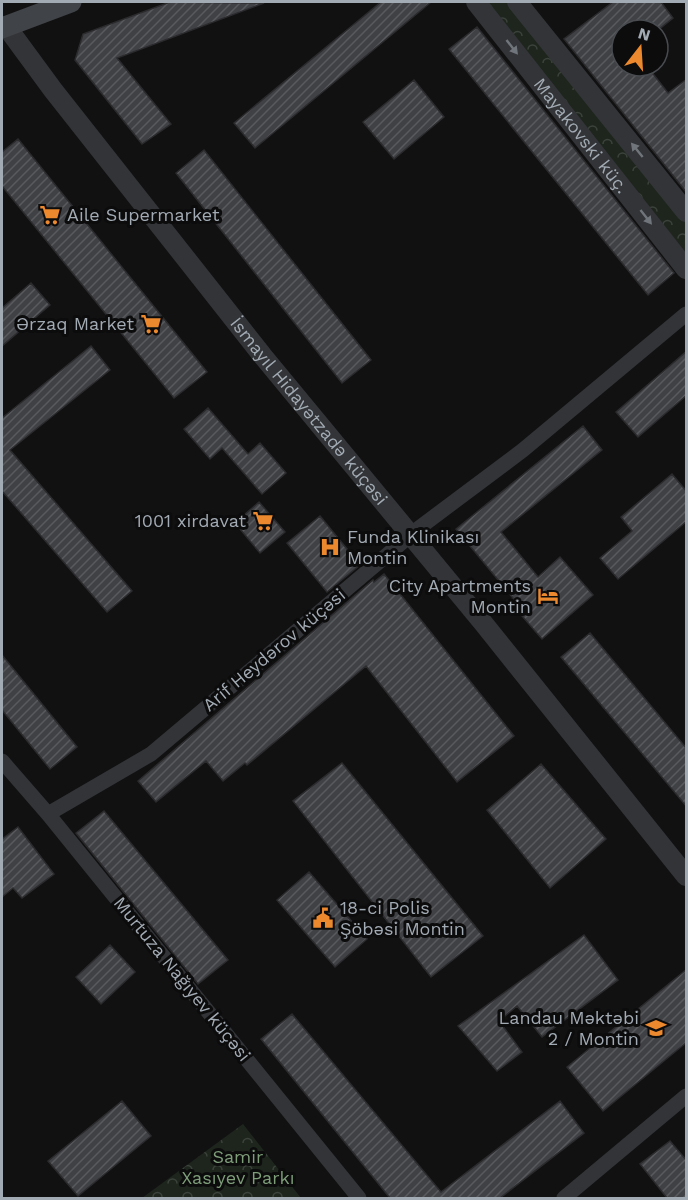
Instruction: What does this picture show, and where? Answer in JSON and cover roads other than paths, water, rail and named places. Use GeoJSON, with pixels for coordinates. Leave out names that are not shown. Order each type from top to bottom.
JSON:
{"type":"FeatureCollection","features":[{"type":"Feature","properties":{"kind":"main road"},"geometry":{"type":"LineString","coordinates":[[4,27],[71,2]]}},
{"type":"Feature","properties":{"kind":"street","name":"Mayakovski küç."},"geometry":{"type":"LineString","coordinates":[[476,2],[687,269]]}},
{"type":"Feature","properties":{"kind":"street","name":"Mayakovski küç."},"geometry":{"type":"LineString","coordinates":[[517,2],[687,212]]}},
{"type":"Feature","properties":{"kind":"street","name":"İsmayıl Hidayətzadə küçəsi"},"geometry":{"type":"LineString","coordinates":[[4,27],[261,355],[411,535],[687,876]]}},
{"type":"Feature","properties":{"kind":"street","name":"Arif Heydərov küçəsi"},"geometry":{"type":"LineString","coordinates":[[48,814],[151,754],[411,535],[523,450],[687,314]]}},
{"type":"Feature","properties":{"kind":"street","name":"Murtuza Nağıyev küçəsi"},"geometry":{"type":"LineString","coordinates":[[2,761],[48,814],[359,1198]]}},
{"type":"Feature","properties":{"kind":"street"},"geometry":{"type":"LineString","coordinates":[[564,1198],[686,1096]]}},
{"type":"Feature","properties":{"kind":"place","name":"Aile Supermarket"},"geometry":{"type":"Point","coordinates":[50,215]}},
{"type":"Feature","properties":{"kind":"place","name":"Ərzaq Market"},"geometry":{"type":"Point","coordinates":[151,324]}},
{"type":"Feature","properties":{"kind":"place","name":"1001 xirdavat"},"geometry":{"type":"Point","coordinates":[263,521]}},
{"type":"Feature","properties":{"kind":"place","name":"Funda Klinikası Montin"},"geometry":{"type":"Point","coordinates":[330,547]}},
{"type":"Feature","properties":{"kind":"place","name":"City Apartments Montin"},"geometry":{"type":"Point","coordinates":[548,596]}},
{"type":"Feature","properties":{"kind":"place","name":"18-ci Polis Şöbəsi Montin"},"geometry":{"type":"Point","coordinates":[323,918]}},
{"type":"Feature","properties":{"kind":"place","name":"Landau Məktəbi 2 / Montin"},"geometry":{"type":"Point","coordinates":[656,1028]}},
{"type":"Feature","properties":{"kind":"park label","name":"Samir Xasıyev Parkı"},"geometry":{"type":"Point","coordinates":[238,1167]}}]}
